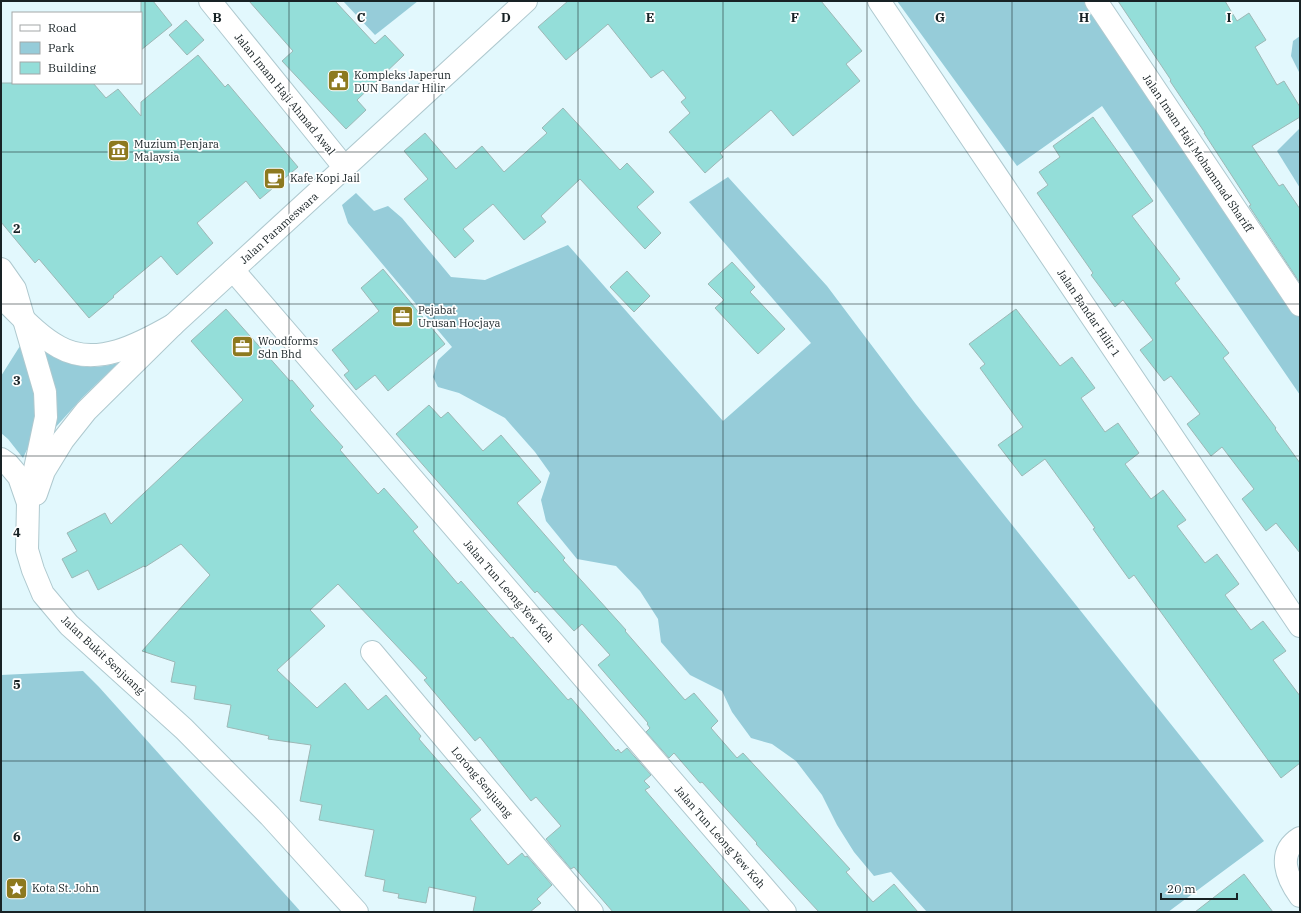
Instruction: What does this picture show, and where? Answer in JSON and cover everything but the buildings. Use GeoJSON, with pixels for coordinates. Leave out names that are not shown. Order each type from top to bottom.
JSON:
{"type":"FeatureCollection","features":[{"type":"Feature","properties":{"kind":"street","name":"Jalan Imam Haji Ahmad Awal"},"geometry":{"type":"LineString","coordinates":[[210,1],[345,168]]}},
{"type":"Feature","properties":{"kind":"street","name":"Jalan Parameswara"},"geometry":{"type":"LineString","coordinates":[[173,325],[526,1]]}},
{"type":"Feature","properties":{"kind":"street","name":"Jalan Bandar Hilir 1"},"geometry":{"type":"LineString","coordinates":[[879,1],[1300,626]]}},
{"type":"Feature","properties":{"kind":"street","name":"Jalan Imam Haji Mohammad Shariff"},"geometry":{"type":"LineString","coordinates":[[1096,1],[1300,305]]}},
{"type":"Feature","properties":{"kind":"street"},"geometry":{"type":"LineString","coordinates":[[1,269],[15,289],[45,392],[46,417],[28,512]]}},
{"type":"Feature","properties":{"kind":"street","name":"Jalan Tun Leong Yew Koh"},"geometry":{"type":"LineString","coordinates":[[233,270],[784,912]]}},
{"type":"Feature","properties":{"kind":"street"},"geometry":{"type":"LineString","coordinates":[[1,297],[24,321],[59,347],[78,355],[94,355],[117,352],[146,340],[173,325]]}},
{"type":"Feature","properties":{"kind":"street","name":"Jalan Bukit Senjuang"},"geometry":{"type":"LineString","coordinates":[[173,325],[86,411],[63,440],[44,471],[28,512],[27,550],[33,570],[43,594],[69,625],[184,729],[270,816],[357,912]]}},
{"type":"Feature","properties":{"kind":"street"},"geometry":{"type":"LineString","coordinates":[[1,458],[19,477],[28,512]]}},
{"type":"Feature","properties":{"kind":"street","name":"Lorong Senjuang"},"geometry":{"type":"LineString","coordinates":[[372,652],[592,912]]}},
{"type":"Feature","properties":{"kind":"street"},"geometry":{"type":"LineString","coordinates":[[1300,838],[1296,840],[1286,854],[1286,869],[1291,884],[1300,896]]}},
{"type":"Feature","properties":{"kind":"green space"},"geometry":{"type":"Polygon","coordinates":[[[343,1],[418,1],[375,35],[343,1]]]}},
{"type":"Feature","properties":{"kind":"green space"},"geometry":{"type":"Polygon","coordinates":[[[897,1],[1091,1],[1300,315],[1300,395],[1102,106],[1017,166],[897,1]]]}},
{"type":"Feature","properties":{"kind":"green space"},"geometry":{"type":"Polygon","coordinates":[[[1300,36],[1300,74],[1291,56],[1293,41],[1300,36]]]}},
{"type":"Feature","properties":{"kind":"green space"},"geometry":{"type":"Polygon","coordinates":[[[1300,128],[1300,188],[1277,151],[1300,128]]]}},
{"type":"Feature","properties":{"kind":"green space"},"geometry":{"type":"Polygon","coordinates":[[[728,177],[827,286],[915,403],[1264,841],[1168,912],[927,912],[891,872],[874,876],[854,852],[837,825],[822,795],[796,761],[772,744],[751,738],[732,712],[722,691],[690,675],[661,642],[658,619],[640,591],[616,566],[577,559],[546,521],[541,500],[550,473],[535,452],[505,418],[459,393],[438,387],[433,377],[438,360],[452,347],[348,223],[342,205],[356,193],[374,211],[388,206],[402,218],[451,277],[485,280],[568,245],[723,421],[811,343],[689,202],[728,177]]]}},
{"type":"Feature","properties":{"kind":"green space"},"geometry":{"type":"Polygon","coordinates":[[[20,346],[34,378],[37,410],[32,439],[23,458],[8,439],[1,433],[1,376],[20,346]]]}},
{"type":"Feature","properties":{"kind":"green space"},"geometry":{"type":"Polygon","coordinates":[[[43,349],[61,360],[79,366],[97,367],[118,363],[82,398],[54,429],[43,349]]]}},
{"type":"Feature","properties":{"kind":"green space"},"geometry":{"type":"Polygon","coordinates":[[[83,671],[301,912],[1,912],[1,675],[83,671]]]}},
{"type":"Feature","properties":{"kind":"place","name":"Kompleks Japerun DUN Bandar Hilir"},"geometry":{"type":"Point","coordinates":[339,81]}},
{"type":"Feature","properties":{"kind":"place","name":"Muzium Penjara Malaysia"},"geometry":{"type":"Point","coordinates":[118,150]}},
{"type":"Feature","properties":{"kind":"place","name":"Kafe Kopi Jail"},"geometry":{"type":"Point","coordinates":[275,178]}},
{"type":"Feature","properties":{"kind":"place","name":"Pejabat Urusan Hocjaya"},"geometry":{"type":"Point","coordinates":[403,316]}},
{"type":"Feature","properties":{"kind":"place","name":"Woodforms Sdn Bhd"},"geometry":{"type":"Point","coordinates":[242,347]}},
{"type":"Feature","properties":{"kind":"place","name":"Kota St. John"},"geometry":{"type":"Point","coordinates":[17,888]}}]}
